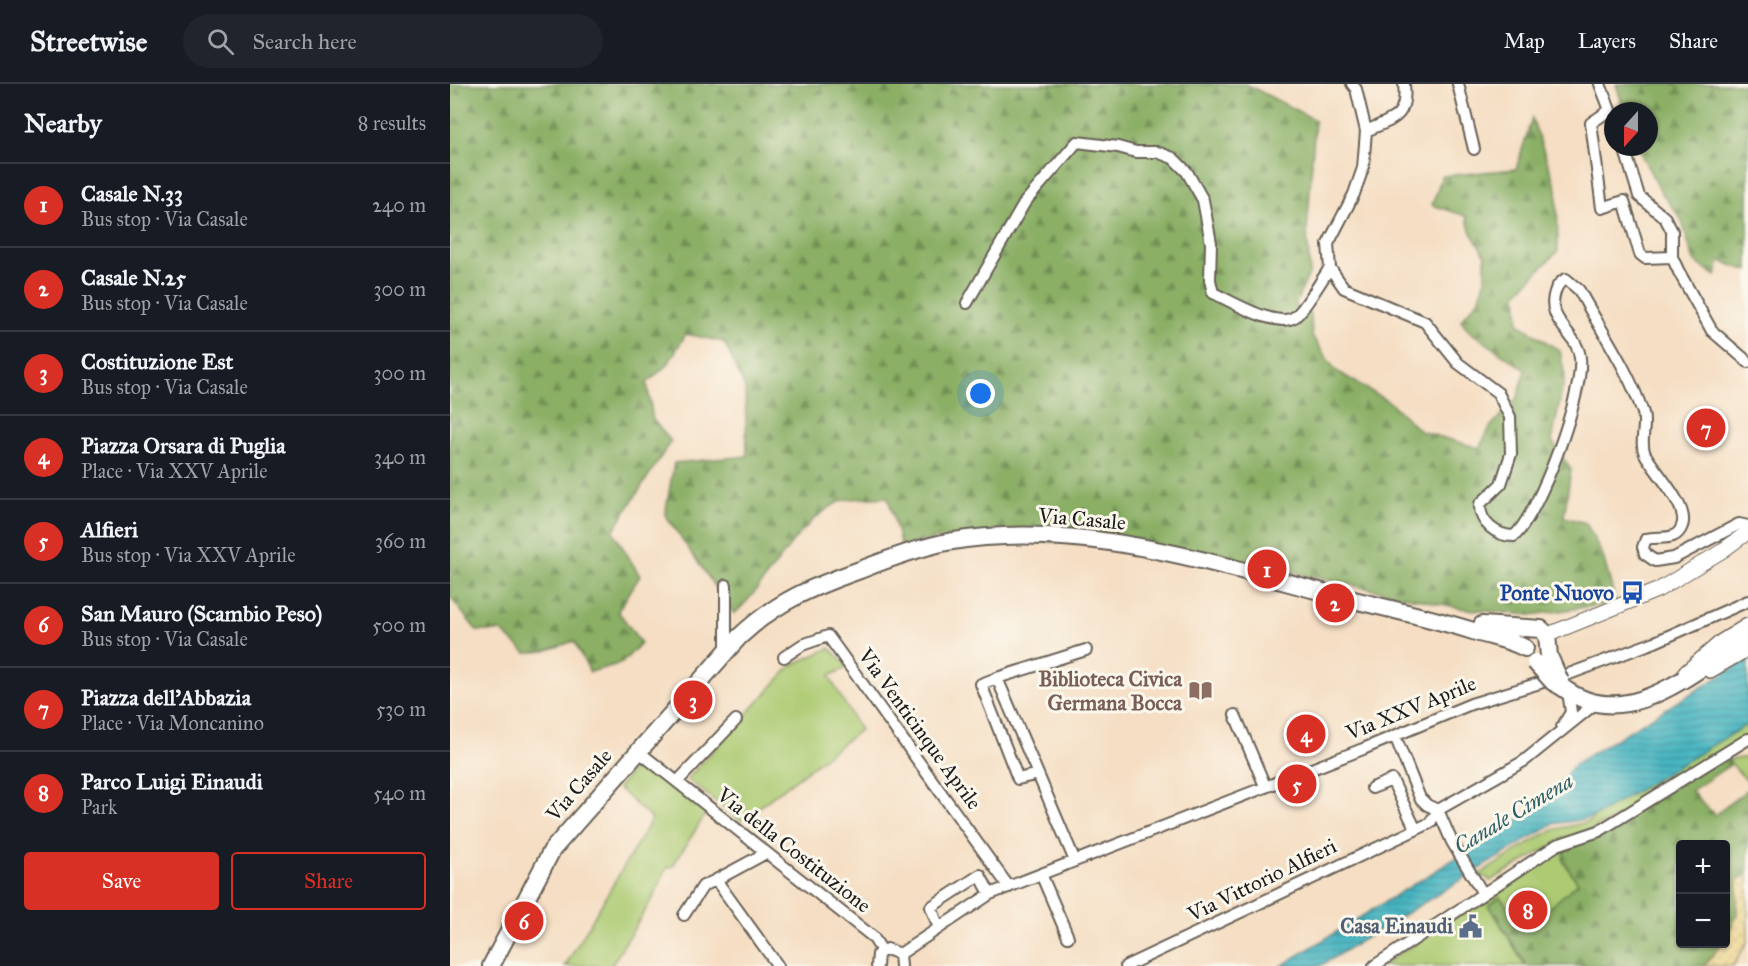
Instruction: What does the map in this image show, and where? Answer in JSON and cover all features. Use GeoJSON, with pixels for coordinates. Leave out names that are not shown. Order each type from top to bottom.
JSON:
{"type":"FeatureCollection","features":[{"type":"Feature","properties":{"kind":"main road","name":"Via Casale"},"geometry":{"type":"LineString","coordinates":[[491,966],[552,850],[726,652],[762,615],[804,591],[902,554],[946,543],[1003,536],[1066,536],[1111,542],[1195,559],[1454,624]]}},
{"type":"Feature","properties":{"kind":"main road"},"geometry":{"type":"LineString","coordinates":[[1454,624],[1539,649]]}},
{"type":"Feature","properties":{"kind":"main road"},"geometry":{"type":"LineString","coordinates":[[1454,624],[1529,629],[1522,640],[1539,649],[1565,689],[1596,703],[1616,705],[1639,702],[1671,686],[1712,670],[1748,648]]}},
{"type":"Feature","properties":{"kind":"main road"},"geometry":{"type":"LineString","coordinates":[[1671,686],[1708,653],[1748,626]]}},
{"type":"Feature","properties":{"kind":"main road"},"geometry":{"type":"LineString","coordinates":[[1671,686],[1748,637]]}},
{"type":"Feature","properties":{"kind":"street"},"geometry":{"type":"LineString","coordinates":[[1352,84],[1356,89],[1366,131],[1363,168],[1354,194],[1328,244],[1330,268],[1344,288],[1425,322],[1458,363],[1498,393],[1510,417],[1511,454],[1501,484],[1482,500],[1479,510],[1482,518],[1498,534],[1514,536],[1525,524],[1575,405],[1580,382],[1580,356],[1556,316],[1553,301],[1557,286],[1566,279],[1579,290],[1634,390],[1644,416],[1644,453],[1682,511],[1683,523],[1678,533],[1668,538],[1646,539],[1643,547],[1645,554],[1654,561],[1674,558],[1738,525],[1748,525]]}},
{"type":"Feature","properties":{"kind":"street"},"geometry":{"type":"LineString","coordinates":[[1366,131],[1398,117],[1404,107],[1404,84]]}},
{"type":"Feature","properties":{"kind":"street"},"geometry":{"type":"LineString","coordinates":[[1458,84],[1474,149]]}},
{"type":"Feature","properties":{"kind":"street"},"geometry":{"type":"LineString","coordinates":[[1600,84],[1607,102]]}},
{"type":"Feature","properties":{"kind":"street"},"geometry":{"type":"LineString","coordinates":[[1604,117],[1591,123],[1602,208],[1624,201],[1640,254],[1645,258],[1672,257]]}},
{"type":"Feature","properties":{"kind":"street"},"geometry":{"type":"LineString","coordinates":[[967,303],[1025,202],[1077,142],[1118,147],[1136,152],[1157,152],[1173,158],[1187,172],[1203,200],[1211,243],[1210,280],[1213,293],[1277,321],[1289,321],[1298,315],[1330,268]]}},
{"type":"Feature","properties":{"kind":"street"},"geometry":{"type":"LineString","coordinates":[[1627,156],[1639,196],[1665,218],[1672,231],[1672,257],[1712,331],[1748,362]]}},
{"type":"Feature","properties":{"kind":"street"},"geometry":{"type":"LineString","coordinates":[[1539,649],[1659,590],[1722,551],[1748,531]]}},
{"type":"Feature","properties":{"kind":"street"},"geometry":{"type":"LineString","coordinates":[[726,585],[726,652]]}},
{"type":"Feature","properties":{"kind":"street","name":"Via XXV Aprile"},"geometry":{"type":"LineString","coordinates":[[900,954],[990,894],[1395,736],[1471,704],[1613,659],[1748,602]]}},
{"type":"Feature","properties":{"kind":"street","name":"Via Venticinque Aprile"},"geometry":{"type":"LineString","coordinates":[[784,657],[802,645],[828,636],[1009,887]]}},
{"type":"Feature","properties":{"kind":"street"},"geometry":{"type":"LineString","coordinates":[[1038,774],[1018,779],[981,684],[1086,650]]}},
{"type":"Feature","properties":{"kind":"street"},"geometry":{"type":"LineString","coordinates":[[997,678],[1075,861]]}},
{"type":"Feature","properties":{"kind":"street","name":"Via Vittorio Alfieri"},"geometry":{"type":"LineString","coordinates":[[1558,733],[1571,712],[1565,689]]}},
{"type":"Feature","properties":{"kind":"street","name":"Via Vittorio Alfieri"},"geometry":{"type":"LineString","coordinates":[[1126,966],[1415,828],[1430,823],[1438,810],[1498,778],[1596,703]]}},
{"type":"Feature","properties":{"kind":"street"},"geometry":{"type":"LineString","coordinates":[[1235,715],[1265,786]]}},
{"type":"Feature","properties":{"kind":"street"},"geometry":{"type":"LineString","coordinates":[[678,782],[736,720]]}},
{"type":"Feature","properties":{"kind":"street"},"geometry":{"type":"LineString","coordinates":[[1000,733],[1018,726]]}},
{"type":"Feature","properties":{"kind":"street"},"geometry":{"type":"LineString","coordinates":[[1395,736],[1420,798],[1427,806],[1438,810],[1457,850],[1482,892]]}},
{"type":"Feature","properties":{"kind":"street"},"geometry":{"type":"LineString","coordinates":[[1374,966],[1482,892],[1557,845],[1599,831],[1748,739]]}},
{"type":"Feature","properties":{"kind":"street","name":"Via della Costituzione"},"geometry":{"type":"LineString","coordinates":[[638,751],[873,937],[882,951]]}},
{"type":"Feature","properties":{"kind":"street"},"geometry":{"type":"LineString","coordinates":[[1372,788],[1392,780],[1415,828]]}},
{"type":"Feature","properties":{"kind":"street"},"geometry":{"type":"LineString","coordinates":[[684,915],[690,899],[703,886],[766,853]]}},
{"type":"Feature","properties":{"kind":"street"},"geometry":{"type":"LineString","coordinates":[[1041,874],[1068,937]]}},
{"type":"Feature","properties":{"kind":"street"},"geometry":{"type":"LineString","coordinates":[[939,928],[931,907],[980,875],[990,894]]}},
{"type":"Feature","properties":{"kind":"street"},"geometry":{"type":"LineString","coordinates":[[716,880],[778,966]]}},
{"type":"Feature","properties":{"kind":"street"},"geometry":{"type":"LineString","coordinates":[[877,966],[876,960],[882,951],[894,950],[900,954],[901,966]]}},
{"type":"Feature","properties":{"kind":"green space"},"geometry":{"type":"Polygon","coordinates":[[[450,84],[1246,84],[1315,120],[1307,232],[1310,272],[1295,305],[1311,315],[1312,336],[1335,370],[1391,403],[1420,431],[1479,448],[1491,426],[1518,397],[1525,370],[1469,331],[1461,320],[1479,299],[1485,281],[1485,255],[1471,233],[1466,216],[1432,205],[1442,176],[1516,169],[1532,118],[1557,189],[1558,251],[1517,293],[1519,324],[1560,351],[1565,376],[1552,441],[1571,470],[1564,517],[1586,523],[1603,556],[1616,603],[1531,615],[1465,609],[1172,547],[945,537],[901,546],[888,497],[842,501],[821,513],[794,540],[747,601],[734,614],[665,515],[674,463],[747,456],[745,388],[724,342],[686,334],[668,364],[647,383],[653,420],[671,441],[613,531],[640,576],[618,611],[641,643],[622,663],[590,672],[574,641],[545,651],[526,653],[501,631],[477,631],[450,597],[450,84]]]}},
{"type":"Feature","properties":{"kind":"green space"},"geometry":{"type":"Polygon","coordinates":[[[1616,84],[1748,84],[1748,271],[1720,261],[1716,276],[1694,261],[1681,219],[1661,192],[1642,156],[1658,156],[1658,102],[1621,102],[1616,84]]]}},
{"type":"Feature","properties":{"kind":"green space"},"geometry":{"type":"Polygon","coordinates":[[[830,648],[848,667],[829,676],[860,730],[741,821],[687,779],[792,665],[830,648]]]}},
{"type":"Feature","properties":{"kind":"green space"},"geometry":{"type":"Polygon","coordinates":[[[1747,724],[1748,736],[1611,821],[1555,844],[1490,881],[1486,877],[1481,877],[1480,874],[1543,835],[1556,829],[1589,822],[1592,818],[1747,724]]]}},
{"type":"Feature","properties":{"kind":"green space"},"geometry":{"type":"Polygon","coordinates":[[[1748,757],[1748,782],[1728,760],[1748,757]]]}},
{"type":"Feature","properties":{"kind":"green space"},"geometry":{"type":"Polygon","coordinates":[[[1728,760],[1730,765],[1691,791],[1715,815],[1748,789],[1748,875],[1738,879],[1737,916],[1730,929],[1730,840],[1676,840],[1676,948],[1719,948],[1704,966],[1527,966],[1489,905],[1500,897],[1522,925],[1543,913],[1578,883],[1563,860],[1565,847],[1602,837],[1609,829],[1708,765],[1728,760]]]}},
{"type":"Feature","properties":{"kind":"green space"},"geometry":{"type":"Polygon","coordinates":[[[634,768],[652,770],[707,812],[672,867],[667,867],[654,896],[611,966],[565,966],[652,819],[618,788],[634,768]]]}},
{"type":"Feature","properties":{"kind":"green space"},"geometry":{"type":"Polygon","coordinates":[[[1565,847],[1563,861],[1578,883],[1543,913],[1522,925],[1500,897],[1489,905],[1525,966],[1380,966],[1565,847]]]}},
{"type":"Feature","properties":{"kind":"sand"},"geometry":{"type":"Polygon","coordinates":[[[1748,875],[1748,941],[1733,966],[1704,966],[1719,948],[1730,948],[1730,929],[1737,916],[1738,879],[1748,875]]]}},
{"type":"Feature","properties":{"kind":"water"},"geometry":{"type":"Polygon","coordinates":[[[1748,659],[1748,724],[1592,818],[1553,824],[1320,966],[1281,966],[1539,807],[1576,763],[1748,659]]]}},
{"type":"Feature","properties":{"kind":"place","name":"Piazza dell'Abbazia"},"geometry":{"type":"Point","coordinates":[1706,428]}},
{"type":"Feature","properties":{"kind":"place","name":"Casale N.33"},"geometry":{"type":"Point","coordinates":[1267,569]}},
{"type":"Feature","properties":{"kind":"place","name":"Ponte Nuovo"},"geometry":{"type":"Point","coordinates":[1632,593]}},
{"type":"Feature","properties":{"kind":"place","name":"Casale N.25"},"geometry":{"type":"Point","coordinates":[1335,603]}},
{"type":"Feature","properties":{"kind":"place","name":"Biblioteca Civica Germana Bocca"},"geometry":{"type":"Point","coordinates":[1200,691]}},
{"type":"Feature","properties":{"kind":"place","name":"Costituzione Est"},"geometry":{"type":"Point","coordinates":[693,700]}},
{"type":"Feature","properties":{"kind":"place","name":"Piazza Orsara di Puglia"},"geometry":{"type":"Point","coordinates":[1306,734]}},
{"type":"Feature","properties":{"kind":"place","name":"Alfieri"},"geometry":{"type":"Point","coordinates":[1297,784]}},
{"type":"Feature","properties":{"kind":"place","name":"Parco Luigi Einaudi"},"geometry":{"type":"Point","coordinates":[1528,910]}},
{"type":"Feature","properties":{"kind":"place","name":"San Mauro (Scambio Peso)"},"geometry":{"type":"Point","coordinates":[524,921]}},
{"type":"Feature","properties":{"kind":"place","name":"Casa Einaudi"},"geometry":{"type":"Point","coordinates":[1471,926]}},
{"type":"Feature","properties":{"kind":"water label","name":"Canale Cimena"},"geometry":{"type":"Point","coordinates":[1513,813]}}]}
